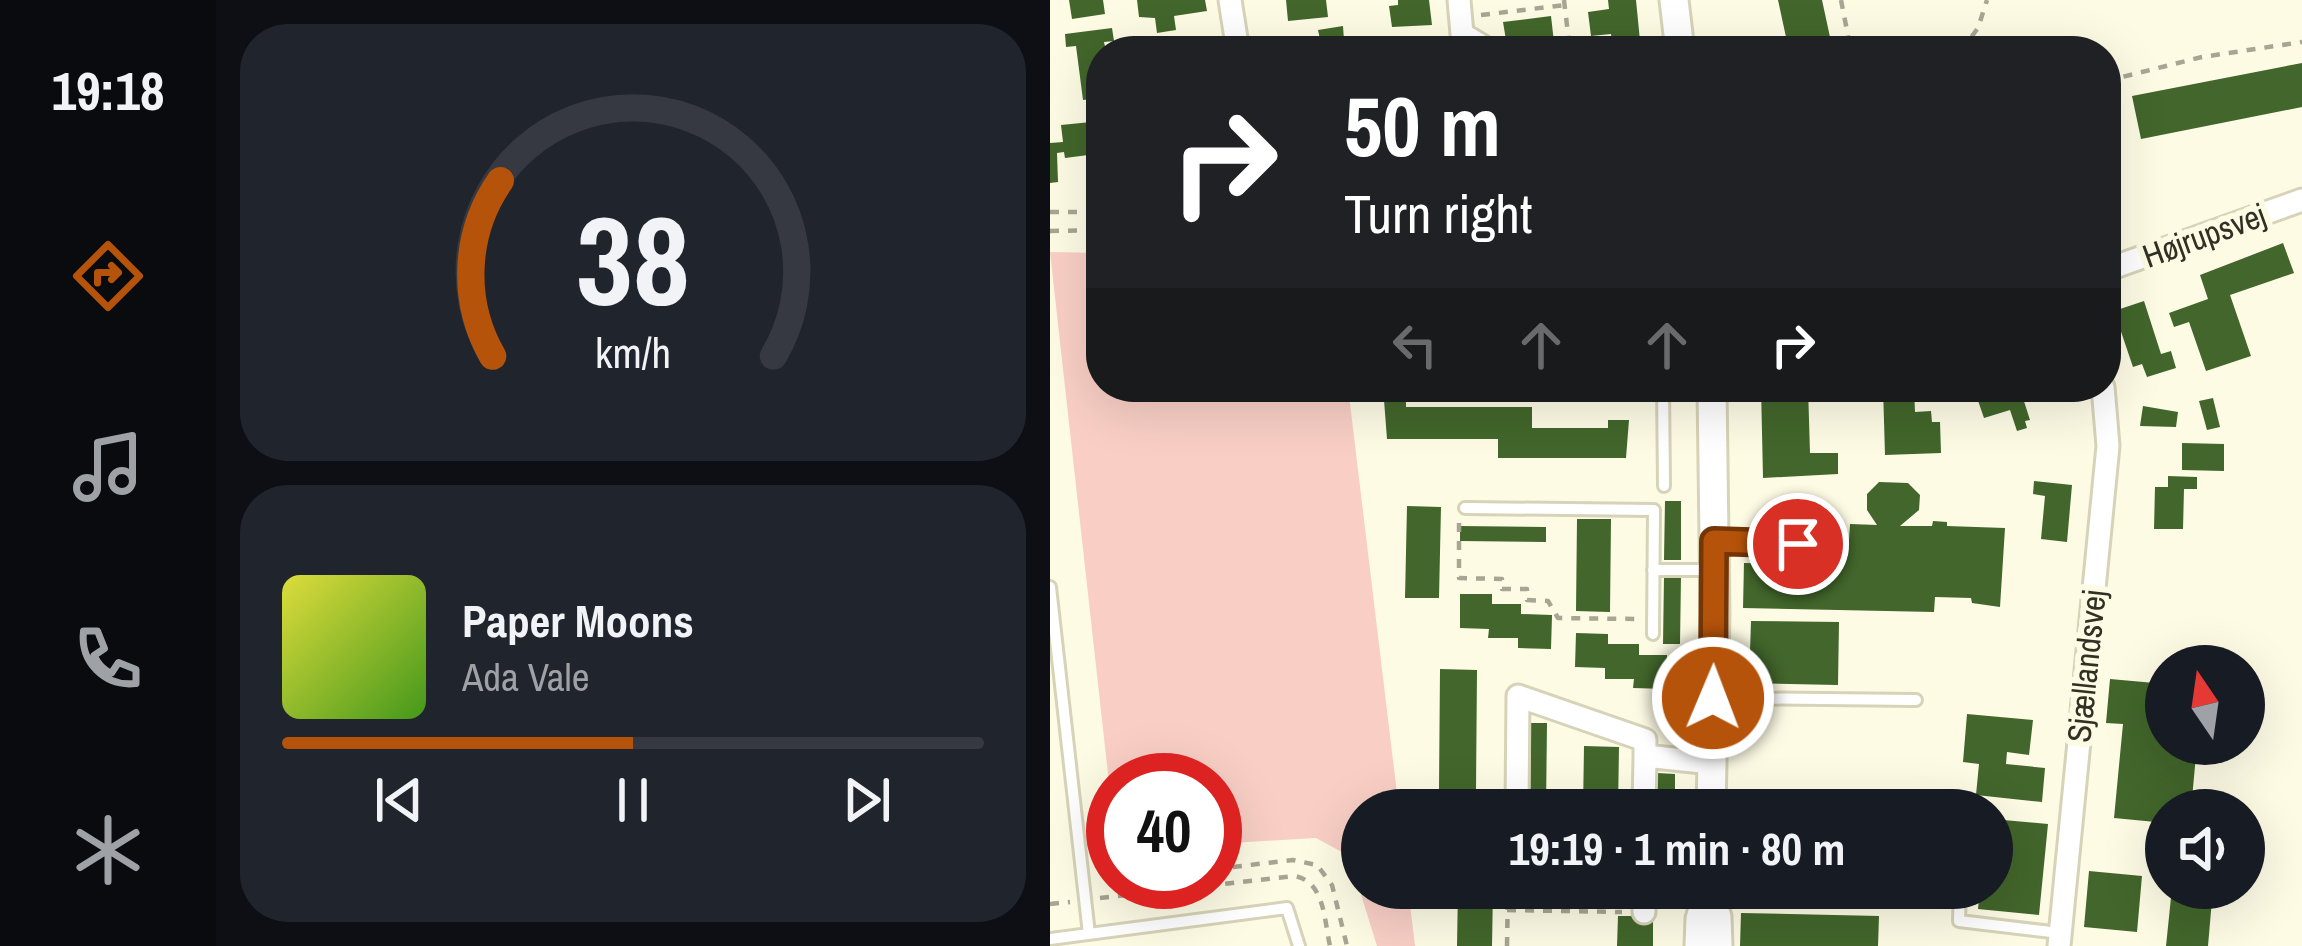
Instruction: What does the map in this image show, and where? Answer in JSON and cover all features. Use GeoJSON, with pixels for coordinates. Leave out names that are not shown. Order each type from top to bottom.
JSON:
{"type":"FeatureCollection","features":[{"type":"Feature","properties":{"kind":"street"},"geometry":{"type":"LineString","coordinates":[[1230,0],[1236,36]]}},
{"type":"Feature","properties":{"kind":"street"},"geometry":{"type":"LineString","coordinates":[[1674,0],[1678,36]]}},
{"type":"Feature","properties":{"kind":"street","name":"Højrupsvej"},"geometry":{"type":"LineString","coordinates":[[2121,265],[2302,200]]}},
{"type":"Feature","properties":{"kind":"street"},"geometry":{"type":"LineString","coordinates":[[1711,789],[1712,402]]}},
{"type":"Feature","properties":{"kind":"street","name":"Sjællandsvej"},"geometry":{"type":"LineString","coordinates":[[2059,939],[2108,446],[2104,402]]}},
{"type":"Feature","properties":{"kind":"street"},"geometry":{"type":"LineString","coordinates":[[1517,789],[1518,696],[1645,740],[1645,789]]}},
{"type":"Feature","properties":{"kind":"street"},"geometry":{"type":"LineString","coordinates":[[1645,757],[1712,763]]}},
{"type":"Feature","properties":{"kind":"street"},"geometry":{"type":"LineString","coordinates":[[1699,946],[1703,909]]}},
{"type":"Feature","properties":{"kind":"street"},"geometry":{"type":"LineString","coordinates":[[1715,909],[1718,946]]}},
{"type":"Feature","properties":{"kind":"lane"},"geometry":{"type":"LineString","coordinates":[[1663,402],[1664,486]]}},
{"type":"Feature","properties":{"kind":"lane"},"geometry":{"type":"LineString","coordinates":[[1465,508],[1654,510],[1653,634]]}},
{"type":"Feature","properties":{"kind":"lane"},"geometry":{"type":"LineString","coordinates":[[1714,541],[1839,545]]}},
{"type":"Feature","properties":{"kind":"lane"},"geometry":{"type":"LineString","coordinates":[[1653,570],[1714,570]]}},
{"type":"Feature","properties":{"kind":"lane"},"geometry":{"type":"LineString","coordinates":[[1050,586],[1089,934]]}},
{"type":"Feature","properties":{"kind":"lane"},"geometry":{"type":"LineString","coordinates":[[1713,698],[1916,700]]}},
{"type":"Feature","properties":{"kind":"lane"},"geometry":{"type":"LineString","coordinates":[[1050,939],[1287,908],[1299,946]]}},
{"type":"Feature","properties":{"kind":"lane"},"geometry":{"type":"LineString","coordinates":[[1959,909],[1959,921],[2059,939]]}},
{"type":"Feature","properties":{"kind":"path"},"geometry":{"type":"LineString","coordinates":[[1841,0],[1848,36]]}},
{"type":"Feature","properties":{"kind":"path"},"geometry":{"type":"LineString","coordinates":[[1972,36],[1987,0]]}},
{"type":"Feature","properties":{"kind":"path"},"geometry":{"type":"LineString","coordinates":[[1460,9],[1564,3],[1568,36]]}},
{"type":"Feature","properties":{"kind":"path"},"geometry":{"type":"LineString","coordinates":[[2121,77],[2202,57],[2302,42]]}},
{"type":"Feature","properties":{"kind":"path"},"geometry":{"type":"LineString","coordinates":[[1050,212],[1086,212]]}},
{"type":"Feature","properties":{"kind":"path"},"geometry":{"type":"LineString","coordinates":[[1050,231],[1086,230]]}},
{"type":"Feature","properties":{"kind":"path"},"geometry":{"type":"LineString","coordinates":[[1465,508],[1460,514],[1459,578],[1502,579],[1502,589],[1528,589],[1527,600],[1548,601],[1558,619],[1653,620]]}},
{"type":"Feature","properties":{"kind":"path"},"geometry":{"type":"LineString","coordinates":[[1242,866],[1293,860],[1317,865],[1332,885],[1347,946]]}},
{"type":"Feature","properties":{"kind":"path"},"geometry":{"type":"LineString","coordinates":[[1085,900],[1307,878],[1316,887],[1330,946]]}},
{"type":"Feature","properties":{"kind":"path"},"geometry":{"type":"LineString","coordinates":[[1507,946],[1507,910],[1644,912]]}},
{"type":"Feature","properties":{"kind":"shaded area"},"geometry":{"type":"Polygon","coordinates":[[[1050,252],[1086,253],[1086,402],[1350,402],[1396,789],[1341,789],[1341,852],[1316,838],[1242,842],[1242,753],[1106,753],[1050,252]]]}},
{"type":"Feature","properties":{"kind":"shaded area"},"geometry":{"type":"Polygon","coordinates":[[[1365,909],[1411,909],[1415,946],[1377,946],[1365,909]]]}},
{"type":"Feature","properties":{"kind":"building"},"geometry":{"type":"Polygon","coordinates":[[[1069,0],[1103,0],[1105,14],[1072,19],[1069,0]]]}},
{"type":"Feature","properties":{"kind":"building"},"geometry":{"type":"Polygon","coordinates":[[[1137,0],[1205,0],[1207,11],[1174,16],[1176,30],[1157,33],[1155,18],[1139,17],[1137,0]]]}},
{"type":"Feature","properties":{"kind":"building"},"geometry":{"type":"Polygon","coordinates":[[[1286,0],[1326,0],[1328,17],[1288,21],[1286,0]]]}},
{"type":"Feature","properties":{"kind":"building"},"geometry":{"type":"Polygon","coordinates":[[[1398,0],[1429,0],[1432,25],[1392,27],[1389,6],[1398,5],[1398,0]]]}},
{"type":"Feature","properties":{"kind":"building"},"geometry":{"type":"Polygon","coordinates":[[[1608,0],[1636,0],[1640,36],[1591,36],[1588,12],[1609,9],[1608,0]]]}},
{"type":"Feature","properties":{"kind":"building"},"geometry":{"type":"Polygon","coordinates":[[[1778,0],[1822,0],[1830,36],[1786,36],[1778,0]]]}},
{"type":"Feature","properties":{"kind":"building"},"geometry":{"type":"Polygon","coordinates":[[[1551,16],[1553,36],[1505,36],[1503,22],[1551,16]]]}},
{"type":"Feature","properties":{"kind":"building"},"geometry":{"type":"Polygon","coordinates":[[[1343,26],[1344,36],[1319,36],[1318,30],[1343,26]]]}},
{"type":"Feature","properties":{"kind":"building"},"geometry":{"type":"Polygon","coordinates":[[[1112,28],[1113,36],[1086,36],[1086,100],[1076,46],[1066,47],[1065,34],[1112,28]]]}},
{"type":"Feature","properties":{"kind":"building"},"geometry":{"type":"Polygon","coordinates":[[[2302,63],[2302,107],[2141,139],[2132,96],[2302,63]]]}},
{"type":"Feature","properties":{"kind":"building"},"geometry":{"type":"Polygon","coordinates":[[[1086,122],[1086,155],[1065,158],[1064,152],[1057,153],[1058,182],[1050,183],[1050,143],[1063,142],[1061,125],[1086,122]]]}},
{"type":"Feature","properties":{"kind":"building"},"geometry":{"type":"Polygon","coordinates":[[[2283,243],[2294,273],[2230,295],[2251,356],[2206,371],[2189,322],[2174,327],[2169,313],[2208,299],[2200,275],[2283,243]]]}},
{"type":"Feature","properties":{"kind":"building"},"geometry":{"type":"Polygon","coordinates":[[[2144,301],[2161,354],[2171,351],[2176,368],[2147,377],[2142,364],[2133,367],[2121,332],[2121,309],[2144,301]]]}},
{"type":"Feature","properties":{"kind":"building"},"geometry":{"type":"Polygon","coordinates":[[[2213,398],[2220,427],[2207,430],[2199,401],[2213,398]]]}},
{"type":"Feature","properties":{"kind":"building"},"geometry":{"type":"Polygon","coordinates":[[[1384,402],[1406,402],[1406,407],[1532,407],[1532,428],[1608,428],[1608,420],[1629,420],[1626,458],[1498,458],[1498,439],[1387,439],[1384,402]]]}},
{"type":"Feature","properties":{"kind":"building"},"geometry":{"type":"Polygon","coordinates":[[[1761,402],[1808,402],[1810,453],[1838,453],[1838,474],[1763,478],[1761,402]]]}},
{"type":"Feature","properties":{"kind":"building"},"geometry":{"type":"Polygon","coordinates":[[[1883,402],[1915,402],[1915,412],[1931,411],[1932,422],[1940,422],[1941,453],[1885,455],[1883,402]]]}},
{"type":"Feature","properties":{"kind":"building"},"geometry":{"type":"Polygon","coordinates":[[[1978,402],[2024,402],[2030,420],[2025,421],[2027,428],[2017,431],[2010,410],[1984,418],[1978,402]]]}},
{"type":"Feature","properties":{"kind":"building"},"geometry":{"type":"Polygon","coordinates":[[[2143,406],[2178,412],[2176,427],[2140,426],[2143,406]]]}},
{"type":"Feature","properties":{"kind":"building"},"geometry":{"type":"Polygon","coordinates":[[[2182,443],[2224,444],[2224,471],[2182,470],[2182,443]]]}},
{"type":"Feature","properties":{"kind":"building"},"geometry":{"type":"Polygon","coordinates":[[[2168,476],[2197,477],[2197,489],[2184,489],[2183,529],[2154,529],[2155,487],[2168,487],[2168,476]]]}},
{"type":"Feature","properties":{"kind":"building"},"geometry":{"type":"Polygon","coordinates":[[[2034,481],[2072,485],[2067,542],[2041,539],[2045,496],[2033,494],[2034,481]]]}},
{"type":"Feature","properties":{"kind":"building"},"geometry":{"type":"Polygon","coordinates":[[[1879,482],[1908,483],[1920,495],[1919,510],[1900,526],[1932,526],[1933,521],[1947,522],[1947,526],[2005,528],[2000,607],[1972,603],[1971,598],[1935,597],[1934,612],[1743,608],[1744,563],[1833,565],[1834,555],[1848,556],[1850,524],[1877,525],[1867,510],[1867,494],[1879,482]]]}},
{"type":"Feature","properties":{"kind":"building"},"geometry":{"type":"Polygon","coordinates":[[[1665,501],[1681,501],[1681,560],[1664,560],[1665,501]]]}},
{"type":"Feature","properties":{"kind":"building"},"geometry":{"type":"Polygon","coordinates":[[[1407,506],[1441,507],[1439,598],[1405,598],[1407,506]]]}},
{"type":"Feature","properties":{"kind":"building"},"geometry":{"type":"Polygon","coordinates":[[[1577,519],[1611,519],[1610,612],[1576,611],[1577,519]]]}},
{"type":"Feature","properties":{"kind":"building"},"geometry":{"type":"Polygon","coordinates":[[[1460,526],[1546,527],[1546,542],[1460,541],[1460,526]]]}},
{"type":"Feature","properties":{"kind":"building"},"geometry":{"type":"Polygon","coordinates":[[[1664,576],[1681,576],[1680,644],[1663,644],[1664,576]]]}},
{"type":"Feature","properties":{"kind":"building"},"geometry":{"type":"Polygon","coordinates":[[[1460,594],[1492,594],[1492,604],[1521,604],[1521,614],[1552,615],[1551,649],[1518,648],[1518,638],[1488,638],[1489,629],[1460,628],[1460,594]]]}},
{"type":"Feature","properties":{"kind":"building"},"geometry":{"type":"Polygon","coordinates":[[[1751,621],[1839,622],[1838,685],[1749,683],[1751,621]]]}},
{"type":"Feature","properties":{"kind":"building"},"geometry":{"type":"Polygon","coordinates":[[[1576,633],[1608,634],[1608,644],[1639,644],[1639,655],[1667,655],[1667,689],[1633,688],[1634,679],[1605,679],[1605,668],[1575,667],[1576,633]]]}},
{"type":"Feature","properties":{"kind":"building"},"geometry":{"type":"Polygon","coordinates":[[[1440,669],[1477,670],[1476,789],[1439,789],[1440,669]]]}},
{"type":"Feature","properties":{"kind":"building"},"geometry":{"type":"Polygon","coordinates":[[[2110,679],[2145,682],[2145,765],[2195,765],[2193,789],[2145,789],[2145,821],[2114,818],[2123,724],[2106,723],[2110,679]]]}},
{"type":"Feature","properties":{"kind":"building"},"geometry":{"type":"Polygon","coordinates":[[[1967,714],[2033,720],[2029,755],[2007,752],[2006,764],[2045,768],[2042,802],[2013,799],[2013,789],[1977,789],[1979,764],[1963,762],[1967,714]]]}},
{"type":"Feature","properties":{"kind":"building"},"geometry":{"type":"Polygon","coordinates":[[[1531,723],[1547,723],[1546,789],[1530,789],[1531,723]]]}},
{"type":"Feature","properties":{"kind":"building"},"geometry":{"type":"Polygon","coordinates":[[[1584,746],[1619,747],[1618,789],[1583,789],[1584,746]]]}},
{"type":"Feature","properties":{"kind":"building"},"geometry":{"type":"Polygon","coordinates":[[[1657,773],[1675,774],[1675,789],[1657,789],[1657,773]]]}},
{"type":"Feature","properties":{"kind":"building"},"geometry":{"type":"Polygon","coordinates":[[[2013,821],[2048,824],[2039,915],[1978,909],[2013,909],[2013,821]]]}},
{"type":"Feature","properties":{"kind":"building"},"geometry":{"type":"Polygon","coordinates":[[[2089,871],[2142,876],[2137,932],[2084,927],[2089,871]]]}},
{"type":"Feature","properties":{"kind":"building"},"geometry":{"type":"Polygon","coordinates":[[[1458,909],[1493,909],[1492,946],[1457,946],[1458,909]]]}},
{"type":"Feature","properties":{"kind":"building"},"geometry":{"type":"Polygon","coordinates":[[[2170,909],[2211,909],[2208,946],[2166,946],[2170,909]]]}},
{"type":"Feature","properties":{"kind":"building"},"geometry":{"type":"Polygon","coordinates":[[[1741,913],[1879,916],[1878,946],[1740,946],[1741,913]]]}},
{"type":"Feature","properties":{"kind":"building"},"geometry":{"type":"Polygon","coordinates":[[[1618,916],[1653,916],[1653,946],[1617,946],[1618,916]]]}},
{"type":"Feature","properties":{"kind":"route"},"geometry":{"type":"LineString","coordinates":[[1713,698],[1714,541],[1798,544]]}}]}
